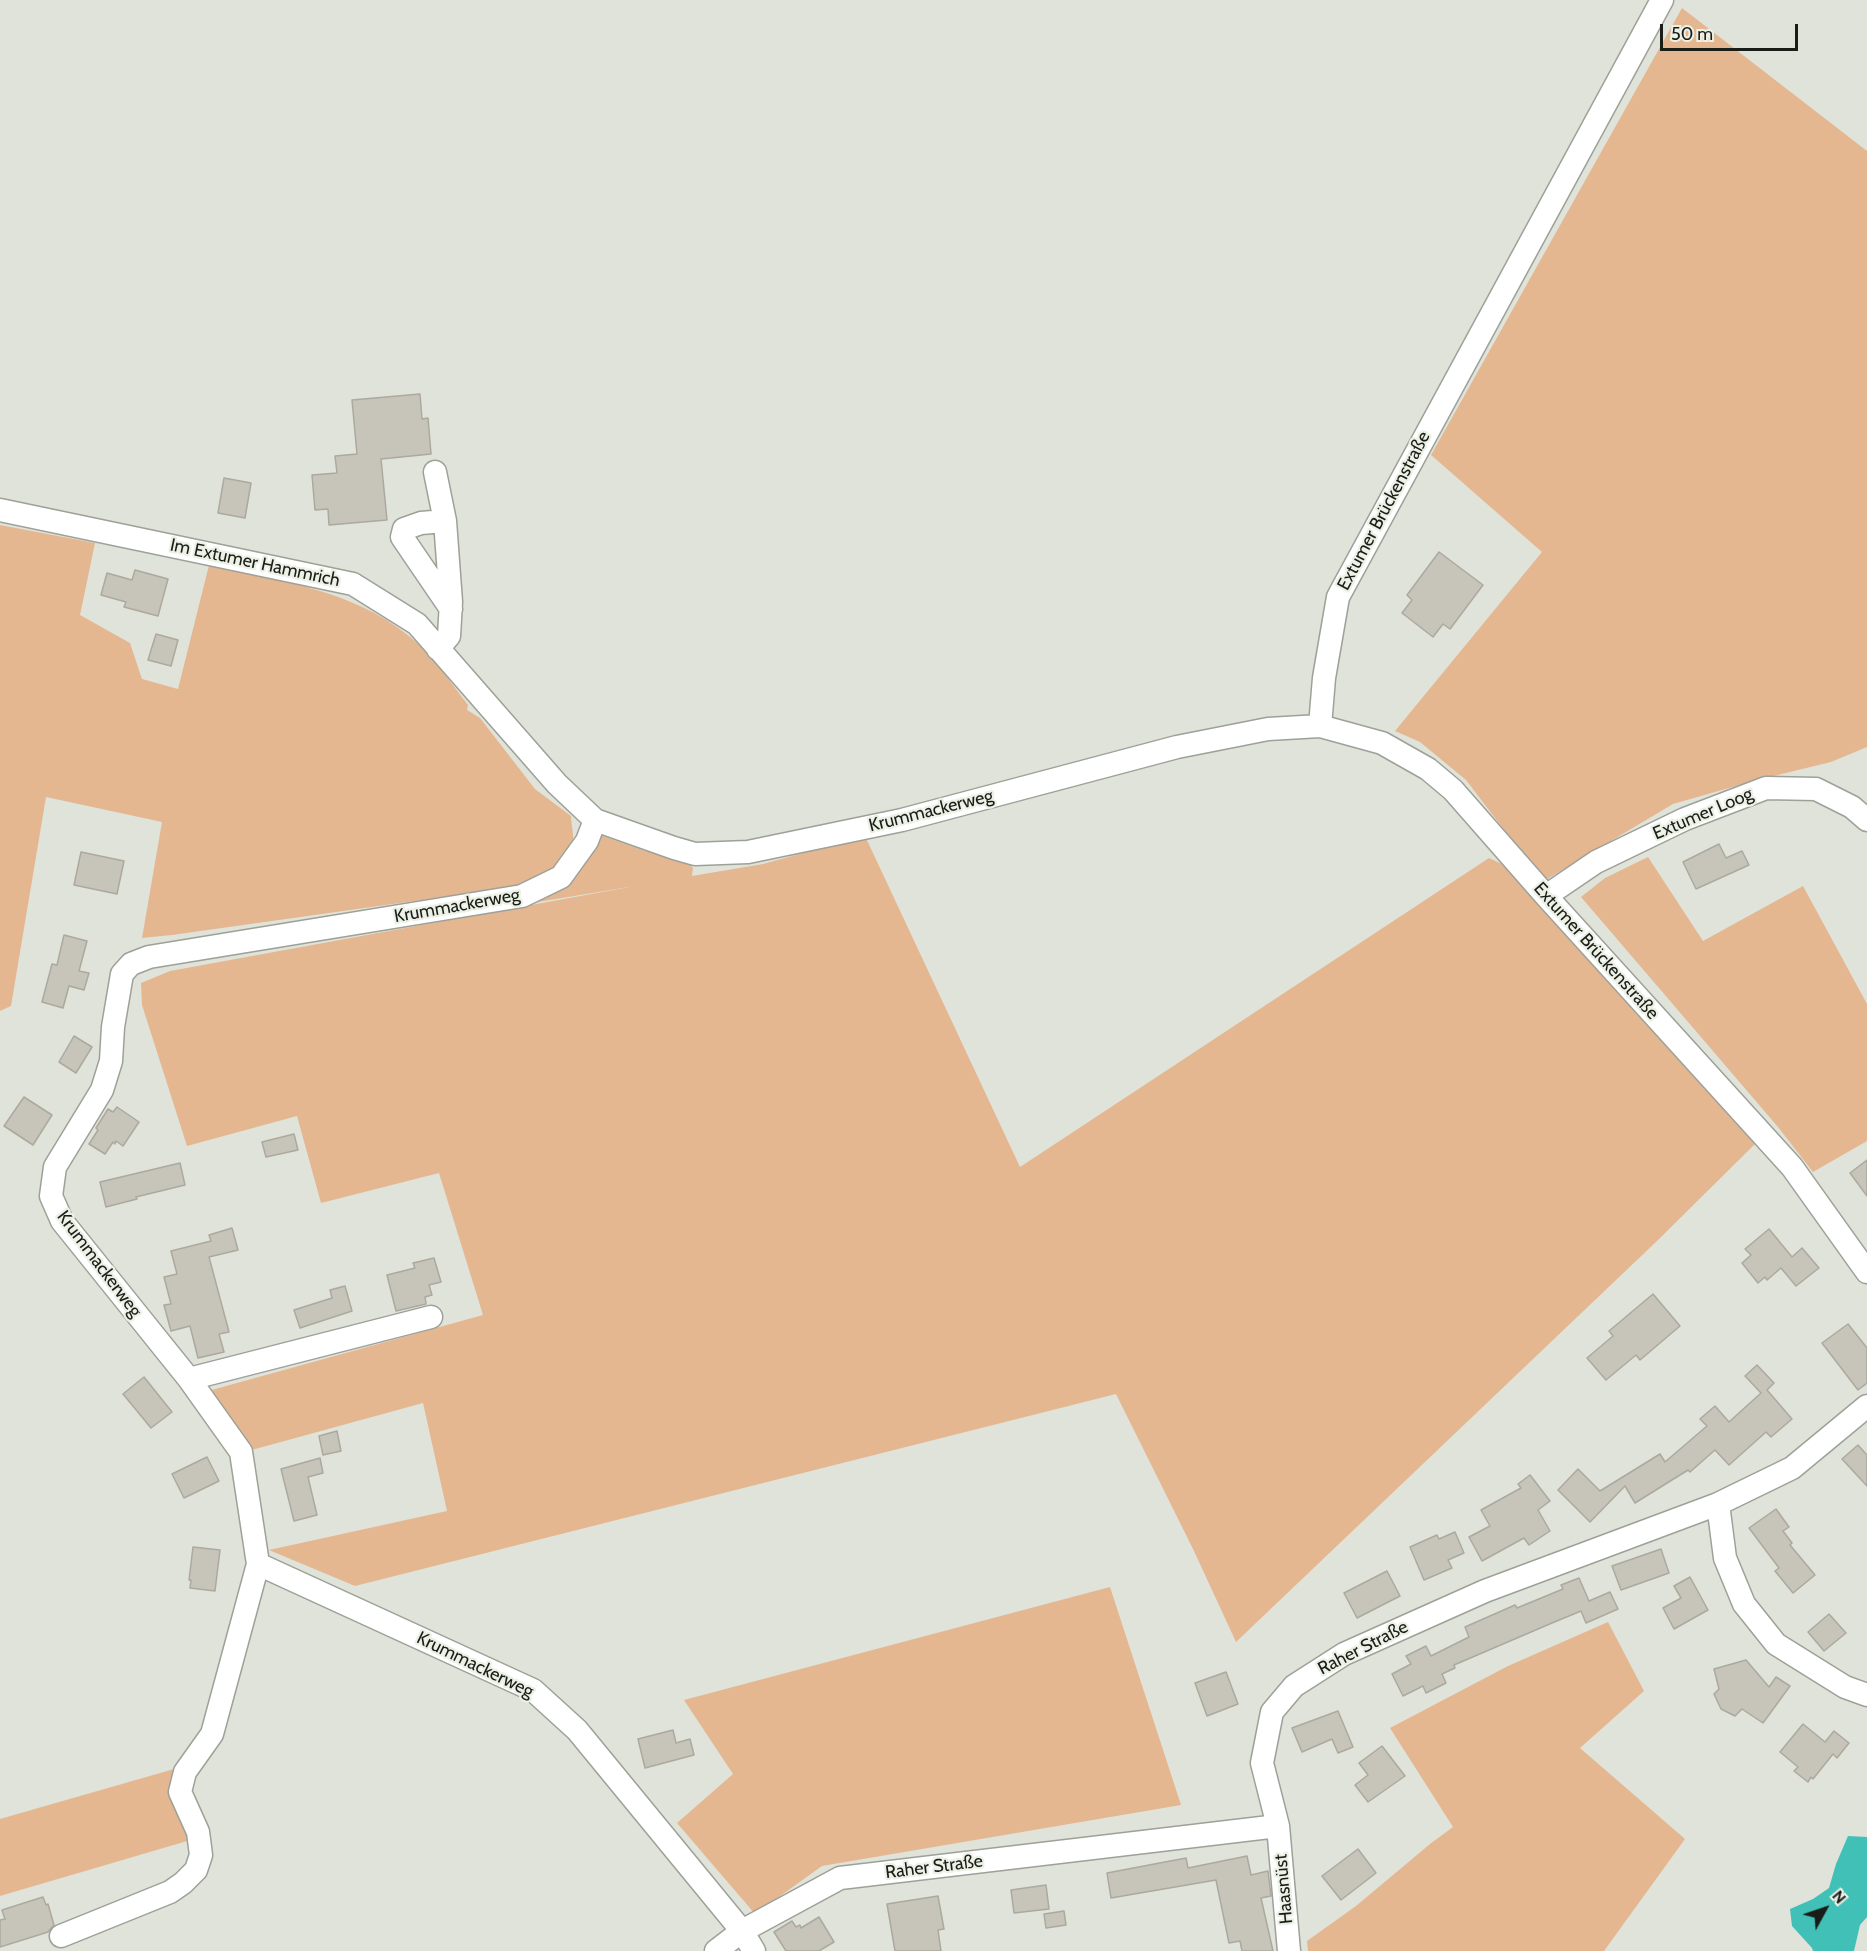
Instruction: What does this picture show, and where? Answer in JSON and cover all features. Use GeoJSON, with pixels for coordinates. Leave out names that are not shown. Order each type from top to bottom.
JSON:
{"type":"FeatureCollection","features":[{"type":"Feature","properties":{"kind":"street","name":"Extumer Brückenstraße"},"geometry":{"type":"LineString","coordinates":[[1662,0],[1338,597],[1324,678],[1320,726],[1382,743],[1428,769],[1453,790],[1792,1167],[1867,1272]]}},
{"type":"Feature","properties":{"kind":"street"},"geometry":{"type":"LineString","coordinates":[[435,472],[445,521],[451,609],[449,636],[438,649]]}},
{"type":"Feature","properties":{"kind":"street","name":"Im Extumer Hammrich"},"geometry":{"type":"LineString","coordinates":[[0,510],[352,584],[417,624],[557,784],[595,820]]}},
{"type":"Feature","properties":{"kind":"street"},"geometry":{"type":"LineString","coordinates":[[445,521],[421,523],[404,529],[402,537],[451,609]]}},
{"type":"Feature","properties":{"kind":"street","name":"Krummackerweg"},"geometry":{"type":"LineString","coordinates":[[62,1936],[170,1892],[196,1870],[201,1855],[198,1832],[180,1792],[185,1772],[212,1734],[258,1564],[241,1452],[189,1379],[62,1221],[51,1197],[55,1167],[102,1090],[111,1061],[113,1027],[122,974],[131,964],[149,957],[522,896],[561,877],[587,841],[595,820],[695,854],[748,852],[902,820],[1177,747],[1268,729],[1320,726]]}},
{"type":"Feature","properties":{"kind":"street","name":"Extumer Loog"},"geometry":{"type":"LineString","coordinates":[[1546,896],[1596,862],[1685,819],[1766,788],[1816,789],[1852,807],[1867,820]]}},
{"type":"Feature","properties":{"kind":"street"},"geometry":{"type":"LineString","coordinates":[[189,1379],[431,1317]]}},
{"type":"Feature","properties":{"kind":"street","name":"Raher Straße"},"geometry":{"type":"LineString","coordinates":[[716,1951],[742,1931],[840,1878],[1278,1826],[1262,1763],[1272,1712],[1294,1686],[1344,1654],[1485,1591],[1718,1504],[1792,1468],[1867,1406]]}},
{"type":"Feature","properties":{"kind":"street"},"geometry":{"type":"LineString","coordinates":[[1718,1504],[1725,1558],[1744,1604],[1776,1644],[1845,1687],[1867,1695]]}},
{"type":"Feature","properties":{"kind":"street","name":"Krummackerweg"},"geometry":{"type":"LineString","coordinates":[[258,1564],[533,1690],[577,1730],[742,1931],[754,1951]]}},
{"type":"Feature","properties":{"kind":"street","name":"Haasnüst"},"geometry":{"type":"LineString","coordinates":[[1278,1826],[1289,1951]]}},
{"type":"Feature","properties":{"kind":"shaded area"},"geometry":{"type":"Polygon","coordinates":[[[1682,8],[1867,151],[1867,747],[1831,762],[1673,804],[1547,879],[1521,852],[1466,780],[1420,742],[1395,731],[1542,552],[1431,455],[1682,8]]]}},
{"type":"Feature","properties":{"kind":"shaded area"},"geometry":{"type":"Polygon","coordinates":[[[0,525],[95,543],[80,615],[130,643],[142,679],[178,689],[209,565],[313,589],[363,607],[387,620],[418,643],[433,660],[468,705],[467,710],[480,718],[535,789],[571,816],[573,842],[567,855],[546,875],[507,888],[142,938],[162,822],[46,797],[11,1006],[0,1011],[0,525]]]}},
{"type":"Feature","properties":{"kind":"shaded area"},"geometry":{"type":"Polygon","coordinates":[[[600,835],[645,851],[686,859],[693,868],[692,876],[763,864],[865,836],[1020,1167],[1489,858],[1504,865],[1757,1142],[1658,1240],[1236,1642],[1194,1551],[1116,1394],[355,1586],[269,1550],[447,1511],[423,1403],[248,1451],[208,1391],[483,1315],[439,1173],[321,1203],[297,1116],[187,1146],[142,1005],[141,983],[170,971],[635,886],[532,903],[600,835]]]}},
{"type":"Feature","properties":{"kind":"shaded area"},"geometry":{"type":"Polygon","coordinates":[[[1648,857],[1703,941],[1803,886],[1867,1004],[1867,1141],[1813,1172],[1778,1127],[1581,897],[1605,878],[1648,857]]]}},
{"type":"Feature","properties":{"kind":"shaded area"},"geometry":{"type":"Polygon","coordinates":[[[1110,1587],[1181,1805],[822,1866],[755,1914],[677,1823],[733,1774],[684,1700],[1110,1587]]]}},
{"type":"Feature","properties":{"kind":"shaded area"},"geometry":{"type":"Polygon","coordinates":[[[1608,1622],[1644,1691],[1580,1748],[1685,1839],[1604,1951],[1308,1951],[1307,1941],[1356,1906],[1453,1827],[1390,1728],[1508,1666],[1608,1622]]]}},
{"type":"Feature","properties":{"kind":"shaded area"},"geometry":{"type":"Polygon","coordinates":[[[174,1769],[173,1788],[194,1839],[0,1896],[0,1819],[174,1769]]]}},
{"type":"Feature","properties":{"kind":"water"},"geometry":{"type":"Polygon","coordinates":[[[1848,1836],[1867,1837],[1867,1917],[1860,1925],[1854,1951],[1813,1951],[1792,1926],[1790,1909],[1813,1899],[1829,1888],[1848,1836]]]}},
{"type":"Feature","properties":{"kind":"building"},"geometry":{"type":"Polygon","coordinates":[[[420,394],[422,419],[428,418],[431,454],[381,459],[387,520],[329,525],[328,509],[315,510],[312,475],[337,473],[335,456],[357,454],[352,400],[420,394]]]}},
{"type":"Feature","properties":{"kind":"building"},"geometry":{"type":"Polygon","coordinates":[[[224,478],[251,483],[245,518],[218,513],[224,478]]]}},
{"type":"Feature","properties":{"kind":"building"},"geometry":{"type":"Polygon","coordinates":[[[1439,552],[1483,585],[1450,629],[1443,624],[1433,637],[1402,613],[1412,600],[1407,595],[1439,552]]]}},
{"type":"Feature","properties":{"kind":"building"},"geometry":{"type":"Polygon","coordinates":[[[135,570],[168,579],[158,616],[124,607],[126,602],[101,595],[107,573],[132,580],[135,570]]]}},
{"type":"Feature","properties":{"kind":"building"},"geometry":{"type":"Polygon","coordinates":[[[156,634],[178,640],[171,666],[148,660],[156,634]]]}},
{"type":"Feature","properties":{"kind":"building"},"geometry":{"type":"Polygon","coordinates":[[[1719,844],[1726,858],[1742,851],[1749,865],[1696,889],[1683,862],[1719,844]]]}},
{"type":"Feature","properties":{"kind":"building"},"geometry":{"type":"Polygon","coordinates":[[[81,852],[124,861],[117,894],[74,885],[81,852]]]}},
{"type":"Feature","properties":{"kind":"building"},"geometry":{"type":"Polygon","coordinates":[[[64,935],[87,941],[79,971],[89,973],[84,990],[69,986],[63,1008],[42,1002],[52,964],[57,965],[64,935]]]}},
{"type":"Feature","properties":{"kind":"building"},"geometry":{"type":"Polygon","coordinates":[[[74,1036],[92,1047],[76,1073],[59,1062],[74,1036]]]}},
{"type":"Feature","properties":{"kind":"building"},"geometry":{"type":"Polygon","coordinates":[[[24,1097],[52,1115],[33,1145],[4,1126],[24,1097]]]}},
{"type":"Feature","properties":{"kind":"building"},"geometry":{"type":"Polygon","coordinates":[[[117,1107],[139,1122],[123,1146],[116,1141],[115,1144],[113,1142],[105,1154],[89,1144],[108,1109],[113,1112],[117,1107]]]}},
{"type":"Feature","properties":{"kind":"building"},"geometry":{"type":"Polygon","coordinates":[[[294,1134],[298,1150],[266,1157],[262,1142],[294,1134]]]}},
{"type":"Feature","properties":{"kind":"building"},"geometry":{"type":"Polygon","coordinates":[[[1867,1160],[1867,1196],[1850,1173],[1867,1160]]]}},
{"type":"Feature","properties":{"kind":"building"},"geometry":{"type":"Polygon","coordinates":[[[180,1163],[185,1185],[106,1207],[100,1182],[180,1163]]]}},
{"type":"Feature","properties":{"kind":"building"},"geometry":{"type":"Polygon","coordinates":[[[232,1228],[238,1250],[209,1257],[229,1332],[219,1334],[224,1352],[198,1358],[190,1326],[171,1331],[164,1305],[171,1304],[164,1277],[177,1274],[171,1251],[211,1241],[209,1235],[232,1228]]]}},
{"type":"Feature","properties":{"kind":"building"},"geometry":{"type":"Polygon","coordinates":[[[1769,1229],[1792,1257],[1802,1248],[1819,1268],[1796,1286],[1781,1268],[1767,1280],[1765,1277],[1758,1283],[1742,1263],[1751,1255],[1745,1249],[1769,1229]]]}},
{"type":"Feature","properties":{"kind":"building"},"geometry":{"type":"Polygon","coordinates":[[[434,1258],[441,1282],[429,1285],[432,1295],[425,1297],[426,1304],[396,1311],[387,1275],[415,1268],[413,1263],[434,1258]]]}},
{"type":"Feature","properties":{"kind":"building"},"geometry":{"type":"Polygon","coordinates":[[[345,1286],[352,1311],[300,1328],[294,1310],[332,1298],[330,1290],[345,1286]]]}},
{"type":"Feature","properties":{"kind":"building"},"geometry":{"type":"Polygon","coordinates":[[[1653,1294],[1680,1326],[1640,1360],[1636,1355],[1606,1380],[1587,1358],[1613,1336],[1609,1331],[1653,1294]]]}},
{"type":"Feature","properties":{"kind":"building"},"geometry":{"type":"Polygon","coordinates":[[[1848,1324],[1867,1348],[1867,1383],[1858,1390],[1822,1343],[1848,1324]]]}},
{"type":"Feature","properties":{"kind":"building"},"geometry":{"type":"Polygon","coordinates":[[[1757,1365],[1774,1383],[1767,1390],[1792,1419],[1771,1437],[1766,1432],[1729,1465],[1715,1450],[1690,1472],[1688,1470],[1635,1503],[1625,1486],[1590,1522],[1558,1490],[1578,1469],[1600,1491],[1660,1454],[1665,1462],[1707,1426],[1700,1419],[1715,1406],[1729,1422],[1761,1393],[1745,1376],[1757,1365]]]}},
{"type":"Feature","properties":{"kind":"building"},"geometry":{"type":"Polygon","coordinates":[[[144,1377],[172,1412],[151,1428],[123,1394],[144,1377]]]}},
{"type":"Feature","properties":{"kind":"building"},"geometry":{"type":"Polygon","coordinates":[[[337,1431],[341,1451],[323,1455],[319,1436],[337,1431]]]}},
{"type":"Feature","properties":{"kind":"building"},"geometry":{"type":"Polygon","coordinates":[[[1858,1445],[1867,1455],[1867,1486],[1842,1459],[1858,1445]]]}},
{"type":"Feature","properties":{"kind":"building"},"geometry":{"type":"Polygon","coordinates":[[[207,1457],[219,1481],[184,1498],[172,1474],[207,1457]]]}},
{"type":"Feature","properties":{"kind":"building"},"geometry":{"type":"Polygon","coordinates":[[[320,1458],[323,1473],[308,1477],[317,1515],[294,1521],[281,1469],[320,1458]]]}},
{"type":"Feature","properties":{"kind":"building"},"geometry":{"type":"Polygon","coordinates":[[[1530,1475],[1550,1501],[1538,1510],[1550,1531],[1529,1545],[1524,1538],[1482,1561],[1469,1537],[1490,1526],[1481,1510],[1521,1488],[1518,1484],[1530,1475]]]}},
{"type":"Feature","properties":{"kind":"building"},"geometry":{"type":"Polygon","coordinates":[[[1776,1509],[1789,1527],[1783,1531],[1792,1543],[1790,1545],[1815,1575],[1793,1593],[1775,1571],[1779,1568],[1749,1528],[1776,1509]]]}},
{"type":"Feature","properties":{"kind":"building"},"geometry":{"type":"Polygon","coordinates":[[[1455,1532],[1464,1553],[1448,1560],[1452,1568],[1424,1580],[1410,1547],[1437,1535],[1439,1539],[1455,1532]]]}},
{"type":"Feature","properties":{"kind":"building"},"geometry":{"type":"Polygon","coordinates":[[[193,1547],[220,1550],[215,1591],[190,1588],[193,1547]]]}},
{"type":"Feature","properties":{"kind":"building"},"geometry":{"type":"Polygon","coordinates":[[[1661,1549],[1669,1573],[1621,1590],[1612,1566],[1661,1549]]]}},
{"type":"Feature","properties":{"kind":"building"},"geometry":{"type":"Polygon","coordinates":[[[1387,1571],[1400,1596],[1357,1618],[1344,1593],[1387,1571]]]}},
{"type":"Feature","properties":{"kind":"building"},"geometry":{"type":"Polygon","coordinates":[[[1690,1577],[1708,1610],[1674,1629],[1663,1608],[1681,1598],[1674,1586],[1690,1577]]]}},
{"type":"Feature","properties":{"kind":"building"},"geometry":{"type":"Polygon","coordinates":[[[1579,1578],[1589,1601],[1610,1592],[1618,1609],[1586,1623],[1581,1611],[1454,1665],[1455,1668],[1442,1674],[1446,1683],[1426,1693],[1423,1686],[1403,1696],[1392,1674],[1411,1664],[1406,1656],[1426,1646],[1431,1656],[1469,1637],[1465,1627],[1515,1605],[1517,1608],[1563,1589],[1561,1585],[1579,1578]]]}},
{"type":"Feature","properties":{"kind":"building"},"geometry":{"type":"Polygon","coordinates":[[[1829,1614],[1846,1633],[1824,1651],[1808,1632],[1829,1614]]]}},
{"type":"Feature","properties":{"kind":"building"},"geometry":{"type":"Polygon","coordinates":[[[1746,1660],[1769,1687],[1776,1677],[1790,1686],[1763,1723],[1742,1709],[1735,1716],[1721,1709],[1714,1694],[1719,1689],[1714,1669],[1746,1660]]]}},
{"type":"Feature","properties":{"kind":"building"},"geometry":{"type":"Polygon","coordinates":[[[1226,1672],[1238,1704],[1207,1716],[1195,1683],[1226,1672]]]}},
{"type":"Feature","properties":{"kind":"building"},"geometry":{"type":"Polygon","coordinates":[[[1338,1711],[1353,1747],[1338,1753],[1332,1739],[1302,1752],[1292,1728],[1338,1711]]]}},
{"type":"Feature","properties":{"kind":"building"},"geometry":{"type":"Polygon","coordinates":[[[1803,1724],[1825,1742],[1834,1731],[1849,1743],[1837,1758],[1833,1754],[1808,1782],[1794,1771],[1798,1767],[1780,1752],[1803,1724]]]}},
{"type":"Feature","properties":{"kind":"building"},"geometry":{"type":"Polygon","coordinates":[[[673,1730],[676,1743],[690,1739],[694,1755],[645,1768],[638,1739],[673,1730]]]}},
{"type":"Feature","properties":{"kind":"building"},"geometry":{"type":"Polygon","coordinates":[[[1382,1746],[1405,1776],[1368,1802],[1355,1785],[1368,1775],[1359,1763],[1382,1746]]]}},
{"type":"Feature","properties":{"kind":"building"},"geometry":{"type":"Polygon","coordinates":[[[1358,1849],[1376,1873],[1341,1900],[1322,1876],[1358,1849]]]}},
{"type":"Feature","properties":{"kind":"building"},"geometry":{"type":"Polygon","coordinates":[[[1247,1856],[1251,1875],[1268,1871],[1271,1896],[1261,1898],[1273,1951],[1242,1951],[1240,1941],[1229,1943],[1216,1880],[1111,1898],[1107,1873],[1186,1858],[1188,1868],[1247,1856]]]}},
{"type":"Feature","properties":{"kind":"building"},"geometry":{"type":"Polygon","coordinates":[[[1046,1885],[1049,1909],[1014,1913],[1011,1890],[1046,1885]]]}},
{"type":"Feature","properties":{"kind":"building"},"geometry":{"type":"Polygon","coordinates":[[[938,1896],[944,1929],[938,1930],[941,1951],[895,1951],[887,1904],[938,1896]]]}},
{"type":"Feature","properties":{"kind":"building"},"geometry":{"type":"Polygon","coordinates":[[[43,1897],[46,1905],[48,1904],[54,1925],[48,1932],[0,1947],[0,1920],[5,1919],[2,1910],[43,1897]]]}},
{"type":"Feature","properties":{"kind":"building"},"geometry":{"type":"Polygon","coordinates":[[[1064,1911],[1066,1925],[1046,1928],[1044,1914],[1064,1911]]]}},
{"type":"Feature","properties":{"kind":"building"},"geometry":{"type":"Polygon","coordinates":[[[819,1917],[834,1942],[819,1951],[786,1951],[774,1932],[792,1921],[796,1927],[800,1925],[801,1928],[819,1917]]]}}]}
